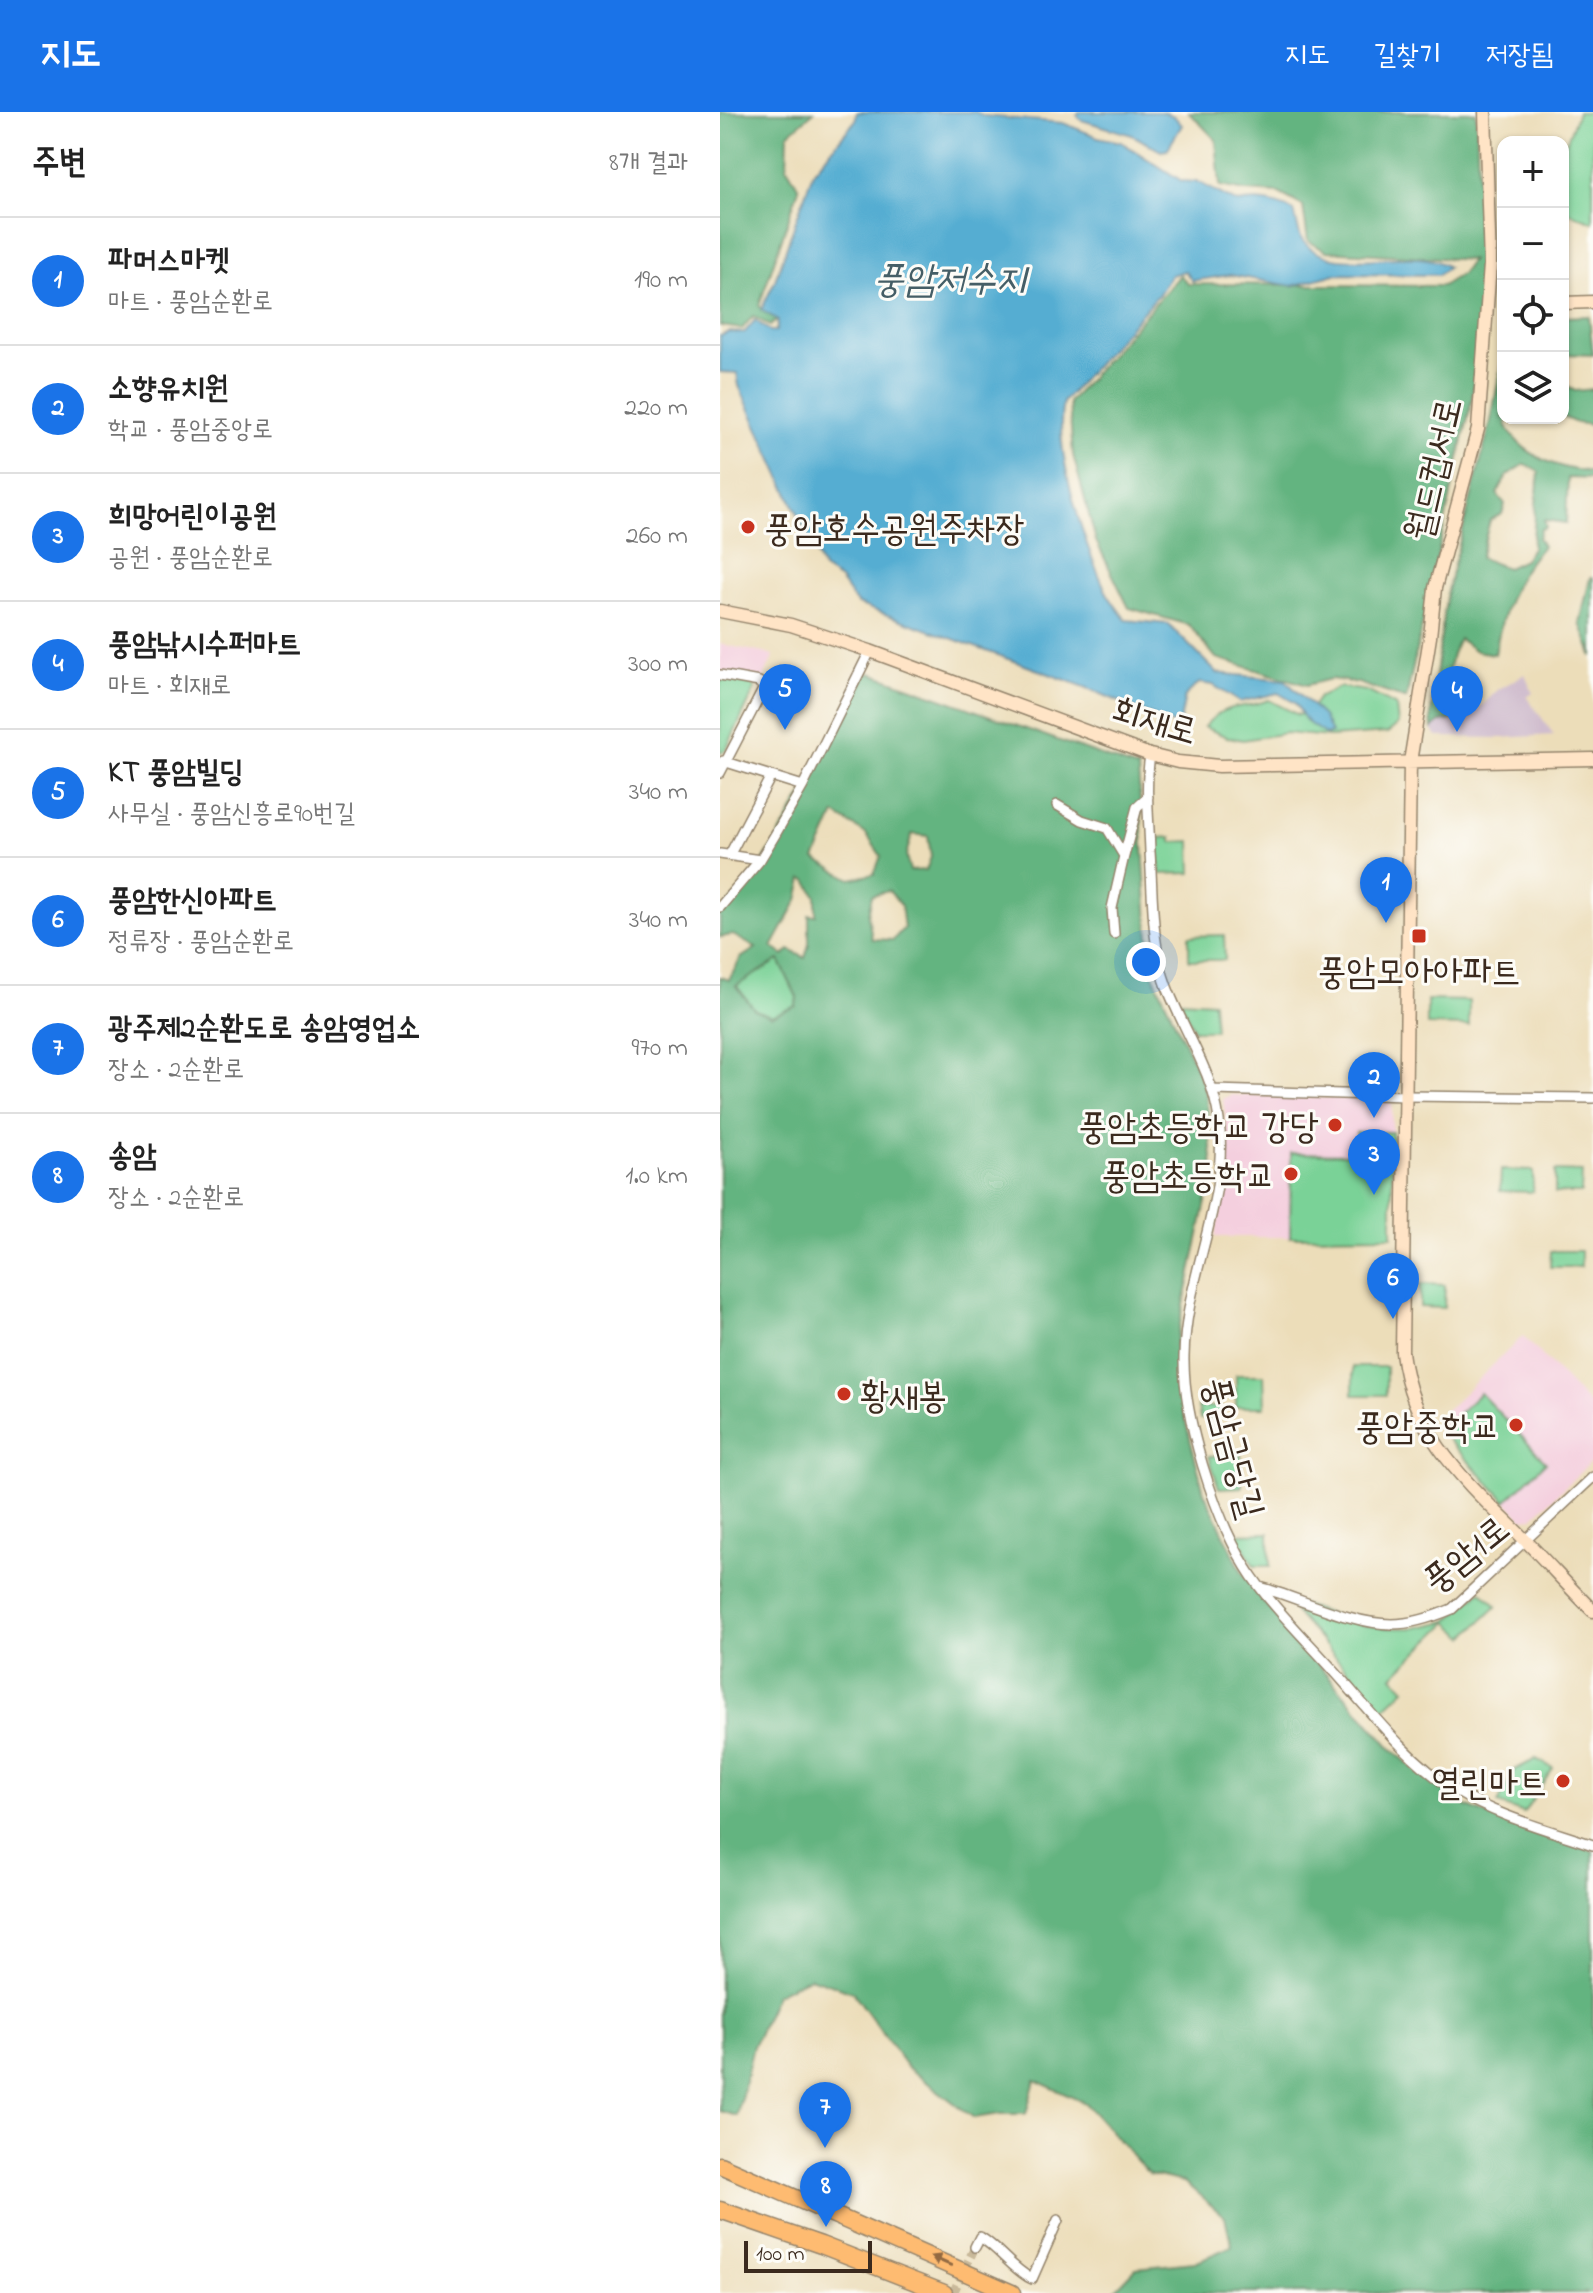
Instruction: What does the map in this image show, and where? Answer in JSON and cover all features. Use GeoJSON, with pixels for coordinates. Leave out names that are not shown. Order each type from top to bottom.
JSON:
{"type":"FeatureCollection","features":[{"type":"Feature","properties":{"kind":"highway"},"geometry":{"type":"LineString","coordinates":[[720,2165],[1012,2293]]}},
{"type":"Feature","properties":{"kind":"highway"},"geometry":{"type":"LineString","coordinates":[[720,2210],[944,2293]]}},
{"type":"Feature","properties":{"kind":"street","name":"월드컵서로"},"geometry":{"type":"LineString","coordinates":[[1485,112],[1490,265],[1478,429],[1435,588],[1410,762],[1402,1306],[1405,1378],[1429,1436],[1470,1485],[1593,1611]]}},
{"type":"Feature","properties":{"kind":"street"},"geometry":{"type":"LineString","coordinates":[[1487,302],[1497,302]]}},
{"type":"Feature","properties":{"kind":"street"},"geometry":{"type":"LineString","coordinates":[[1569,303],[1593,302]]}},
{"type":"Feature","properties":{"kind":"street","name":"회재로"},"geometry":{"type":"LineString","coordinates":[[720,611],[774,620],[870,651],[1150,755],[1178,762],[1219,766],[1593,759]]}},
{"type":"Feature","properties":{"kind":"street"},"geometry":{"type":"LineString","coordinates":[[720,907],[760,860],[803,786],[870,651]]}},
{"type":"Feature","properties":{"kind":"street"},"geometry":{"type":"LineString","coordinates":[[720,675],[759,682],[764,688],[723,761],[720,773]]}},
{"type":"Feature","properties":{"kind":"street","name":"풍암금당길"},"geometry":{"type":"LineString","coordinates":[[1150,755],[1147,775],[1154,923],[1160,958],[1174,1004],[1214,1090],[1221,1141],[1217,1192],[1188,1313],[1184,1374],[1189,1408],[1211,1492],[1232,1542],[1260,1587],[1388,1732],[1440,1780],[1498,1812],[1593,1845]]}},
{"type":"Feature","properties":{"kind":"street"},"geometry":{"type":"LineString","coordinates":[[723,761],[803,786]]}},
{"type":"Feature","properties":{"kind":"street"},"geometry":{"type":"LineString","coordinates":[[760,860],[725,854],[771,776]]}},
{"type":"Feature","properties":{"kind":"street"},"geometry":{"type":"LineString","coordinates":[[1114,934],[1112,908],[1124,856],[1137,807],[1148,797]]}},
{"type":"Feature","properties":{"kind":"street"},"geometry":{"type":"LineString","coordinates":[[1057,805],[1082,820],[1107,828],[1124,856]]}},
{"type":"Feature","properties":{"kind":"street"},"geometry":{"type":"LineString","coordinates":[[1214,1090],[1593,1098]]}},
{"type":"Feature","properties":{"kind":"street","name":"풍암1로"},"geometry":{"type":"LineString","coordinates":[[1260,1587],[1363,1620],[1390,1624],[1412,1622],[1452,1609],[1593,1477]]}},
{"type":"Feature","properties":{"kind":"street"},"geometry":{"type":"LineString","coordinates":[[975,2247],[980,2237],[1002,2252],[1021,2274],[1032,2279],[1058,2220]]}},
{"type":"Feature","properties":{"kind":"shaded area"},"geometry":{"type":"Polygon","coordinates":[[[720,644],[774,655],[763,680],[720,671],[720,644]]]}},
{"type":"Feature","properties":{"kind":"shaded area"},"geometry":{"type":"Polygon","coordinates":[[[1525,674],[1533,693],[1527,697],[1554,735],[1437,737],[1432,729],[1439,722],[1473,714],[1499,689],[1525,674]]]}},
{"type":"Feature","properties":{"kind":"shaded area","name":"풍암초등학교"},"geometry":{"type":"Polygon","coordinates":[[[1231,1095],[1388,1100],[1392,1103],[1392,1132],[1356,1133],[1357,1237],[1215,1237],[1224,1195],[1228,1143],[1223,1099],[1231,1095]]]}},
{"type":"Feature","properties":{"kind":"shaded area","name":"풍암중학교"},"geometry":{"type":"Polygon","coordinates":[[[1523,1336],[1593,1408],[1593,1460],[1532,1518],[1523,1519],[1450,1442],[1436,1420],[1523,1336]]]}},
{"type":"Feature","properties":{"kind":"green space"},"geometry":{"type":"Polygon","coordinates":[[[720,112],[814,112],[788,134],[787,167],[799,188],[759,306],[777,320],[770,326],[753,316],[742,329],[720,326],[720,112]]]}},
{"type":"Feature","properties":{"kind":"green space"},"geometry":{"type":"Polygon","coordinates":[[[1189,112],[1476,112],[1482,290],[1472,399],[1406,699],[1358,683],[1331,679],[1307,685],[1216,658],[1189,625],[1129,608],[1096,541],[1073,455],[1069,402],[1180,275],[1188,284],[1442,286],[1461,274],[1471,260],[1326,251],[1308,241],[1303,206],[1279,193],[1220,186],[1216,140],[1189,112]]]}},
{"type":"Feature","properties":{"kind":"green space"},"geometry":{"type":"Polygon","coordinates":[[[1578,112],[1593,112],[1593,222],[1569,212],[1569,136],[1578,112]]]}},
{"type":"Feature","properties":{"kind":"green space"},"geometry":{"type":"Polygon","coordinates":[[[1589,316],[1593,355],[1569,354],[1569,317],[1589,316]]]}},
{"type":"Feature","properties":{"kind":"green space"},"geometry":{"type":"Polygon","coordinates":[[[1569,387],[1575,391],[1593,389],[1593,425],[1569,420],[1569,387]]]}},
{"type":"Feature","properties":{"kind":"green space"},"geometry":{"type":"Polygon","coordinates":[[[1497,388],[1497,424],[1506,424],[1512,435],[1531,453],[1567,468],[1593,472],[1593,479],[1568,478],[1566,523],[1544,520],[1546,527],[1541,529],[1538,538],[1543,546],[1524,570],[1510,596],[1495,654],[1476,651],[1459,639],[1452,654],[1443,695],[1470,716],[1440,722],[1432,729],[1431,713],[1447,591],[1497,388]],[[1525,464],[1507,476],[1497,494],[1505,504],[1502,514],[1490,520],[1480,558],[1507,568],[1524,560],[1532,548],[1539,472],[1525,464]]]}},
{"type":"Feature","properties":{"kind":"green space"},"geometry":{"type":"Polygon","coordinates":[[[1590,578],[1593,578],[1593,657],[1580,623],[1590,578]]]}},
{"type":"Feature","properties":{"kind":"green space"},"geometry":{"type":"Polygon","coordinates":[[[871,673],[1138,769],[1151,970],[1206,1094],[1213,1169],[1175,1347],[1182,1408],[1204,1492],[1242,1572],[1262,1600],[1390,1747],[1417,1772],[1466,1806],[1520,1828],[1593,1851],[1593,2293],[1114,2291],[1136,2268],[1195,2262],[1232,2246],[1225,2217],[1184,2182],[1149,2174],[1085,2103],[1035,2080],[1026,2114],[974,2118],[907,2067],[853,1992],[810,1977],[776,1994],[753,2046],[737,2116],[720,2111],[720,977],[729,980],[741,958],[756,948],[733,935],[720,937],[720,914],[763,862],[805,791],[865,675],[871,673]],[[835,814],[815,859],[851,879],[874,874],[881,856],[866,834],[835,814]],[[912,834],[906,855],[910,871],[926,870],[931,857],[928,836],[912,834]],[[803,879],[798,900],[772,947],[784,956],[790,950],[805,958],[809,944],[809,915],[816,915],[816,896],[807,880],[803,879]],[[889,891],[872,895],[868,915],[872,939],[893,940],[904,928],[901,905],[889,891]],[[779,960],[736,986],[755,1010],[771,1016],[796,1006],[797,997],[779,960]]]}},
{"type":"Feature","properties":{"kind":"green space"},"geometry":{"type":"Polygon","coordinates":[[[726,679],[753,685],[755,689],[726,750],[720,753],[720,681],[726,679]]]}},
{"type":"Feature","properties":{"kind":"green space"},"geometry":{"type":"Polygon","coordinates":[[[1339,687],[1367,691],[1396,706],[1398,724],[1388,733],[1330,737],[1286,733],[1243,740],[1204,727],[1227,709],[1269,700],[1298,715],[1308,713],[1319,697],[1339,687]]]}},
{"type":"Feature","properties":{"kind":"green space"},"geometry":{"type":"Polygon","coordinates":[[[1172,837],[1172,842],[1191,841],[1192,873],[1160,874],[1158,838],[1172,837]]]}},
{"type":"Feature","properties":{"kind":"green space"},"geometry":{"type":"Polygon","coordinates":[[[1224,935],[1225,960],[1189,960],[1189,936],[1224,935]]]}},
{"type":"Feature","properties":{"kind":"green space"},"geometry":{"type":"Polygon","coordinates":[[[779,959],[797,997],[796,1007],[771,1016],[755,1010],[736,985],[779,959]]]}},
{"type":"Feature","properties":{"kind":"green space"},"geometry":{"type":"Polygon","coordinates":[[[1180,1000],[1213,1002],[1215,1030],[1194,1030],[1180,1000]]]}},
{"type":"Feature","properties":{"kind":"green space"},"geometry":{"type":"Polygon","coordinates":[[[1427,1000],[1469,1001],[1469,1026],[1427,1025],[1427,1000]]]}},
{"type":"Feature","properties":{"kind":"green space"},"geometry":{"type":"Polygon","coordinates":[[[1356,1132],[1392,1132],[1392,1236],[1290,1237],[1291,1153],[1356,1154],[1356,1132]]]}},
{"type":"Feature","properties":{"kind":"green space"},"geometry":{"type":"Polygon","coordinates":[[[1501,1170],[1533,1171],[1533,1192],[1500,1191],[1501,1170]]]}},
{"type":"Feature","properties":{"kind":"green space"},"geometry":{"type":"Polygon","coordinates":[[[1555,1171],[1582,1172],[1581,1193],[1555,1193],[1555,1171]]]}},
{"type":"Feature","properties":{"kind":"green space"},"geometry":{"type":"Polygon","coordinates":[[[1551,1251],[1581,1251],[1581,1267],[1550,1267],[1551,1251]]]}},
{"type":"Feature","properties":{"kind":"green space"},"geometry":{"type":"Polygon","coordinates":[[[1420,1284],[1445,1285],[1444,1308],[1420,1307],[1420,1284]]]}},
{"type":"Feature","properties":{"kind":"green space"},"geometry":{"type":"Polygon","coordinates":[[[1353,1367],[1386,1367],[1386,1395],[1353,1395],[1353,1367]]]}},
{"type":"Feature","properties":{"kind":"green space"},"geometry":{"type":"Polygon","coordinates":[[[1236,1375],[1264,1375],[1265,1407],[1236,1407],[1236,1375]]]}},
{"type":"Feature","properties":{"kind":"green space"},"geometry":{"type":"Polygon","coordinates":[[[1480,1393],[1546,1462],[1506,1501],[1450,1442],[1442,1429],[1480,1393]]]}},
{"type":"Feature","properties":{"kind":"green space"},"geometry":{"type":"Polygon","coordinates":[[[1198,1407],[1221,1407],[1221,1419],[1200,1419],[1198,1407]]]}},
{"type":"Feature","properties":{"kind":"green space"},"geometry":{"type":"Polygon","coordinates":[[[1241,1455],[1242,1487],[1219,1488],[1209,1456],[1241,1455]]]}},
{"type":"Feature","properties":{"kind":"green space"},"geometry":{"type":"Polygon","coordinates":[[[1269,1533],[1270,1566],[1254,1566],[1236,1534],[1269,1533]]]}},
{"type":"Feature","properties":{"kind":"green space"},"geometry":{"type":"Polygon","coordinates":[[[1481,1591],[1497,1606],[1465,1637],[1448,1622],[1393,1676],[1405,1689],[1383,1710],[1286,1602],[1363,1625],[1415,1628],[1448,1621],[1481,1591]]]}},
{"type":"Feature","properties":{"kind":"green space"},"geometry":{"type":"Polygon","coordinates":[[[1536,1759],[1553,1768],[1524,1813],[1498,1804],[1513,1771],[1536,1759]]]}},
{"type":"Feature","properties":{"kind":"water","name":"풍암저수지"},"geometry":{"type":"Polygon","coordinates":[[[857,112],[975,112],[985,116],[1063,123],[1098,137],[1121,142],[1182,181],[1198,182],[1238,203],[1267,202],[1294,211],[1301,238],[1317,252],[1353,260],[1432,260],[1448,267],[1438,275],[1335,274],[1292,286],[1230,275],[1192,281],[1185,271],[1171,275],[1159,294],[1063,402],[1062,445],[1072,497],[1105,589],[1126,620],[1168,624],[1217,673],[1285,680],[1323,716],[1331,733],[1326,735],[1307,722],[1295,703],[1278,693],[1240,702],[1213,685],[1199,683],[1185,696],[1179,727],[1085,687],[857,604],[840,580],[823,569],[739,386],[737,373],[720,372],[720,336],[729,332],[744,333],[755,320],[770,331],[776,331],[778,320],[761,310],[774,283],[813,172],[855,121],[857,112]]]}},
{"type":"Feature","properties":{"kind":"water"},"geometry":{"type":"Polygon","coordinates":[[[1079,112],[1164,112],[1174,116],[1182,125],[1167,150],[1161,151],[1132,135],[1081,120],[1077,115],[1079,112]]]}},
{"type":"Feature","properties":{"kind":"tunnel"},"geometry":{"type":"LineString","coordinates":[[953,2293],[975,2247]]}},
{"type":"Feature","properties":{"kind":"place","name":"풍암호수공원주차장"},"geometry":{"type":"Point","coordinates":[748,527]}},
{"type":"Feature","properties":{"kind":"place","name":"KT 풍암빌딩"},"geometry":{"type":"Point","coordinates":[785,730]}},
{"type":"Feature","properties":{"kind":"place","name":"풍암낚시수퍼마트"},"geometry":{"type":"Point","coordinates":[1457,732]}},
{"type":"Feature","properties":{"kind":"place","name":"파머스마켓"},"geometry":{"type":"Point","coordinates":[1386,923]}},
{"type":"Feature","properties":{"kind":"place","name":"풍암모아아파트"},"geometry":{"type":"Point","coordinates":[1419,936]}},
{"type":"Feature","properties":{"kind":"place","name":"소향유치원"},"geometry":{"type":"Point","coordinates":[1374,1118]}},
{"type":"Feature","properties":{"kind":"place","name":"풍암초등학교 강당"},"geometry":{"type":"Point","coordinates":[1335,1125]}},
{"type":"Feature","properties":{"kind":"place","name":"풍암초등학교"},"geometry":{"type":"Point","coordinates":[1291,1174]}},
{"type":"Feature","properties":{"kind":"place","name":"희망어린이공원"},"geometry":{"type":"Point","coordinates":[1374,1195]}},
{"type":"Feature","properties":{"kind":"place","name":"풍암한신아파트"},"geometry":{"type":"Point","coordinates":[1393,1319]}},
{"type":"Feature","properties":{"kind":"place","name":"황새봉"},"geometry":{"type":"Point","coordinates":[844,1394]}},
{"type":"Feature","properties":{"kind":"place","name":"풍암중학교"},"geometry":{"type":"Point","coordinates":[1516,1425]}},
{"type":"Feature","properties":{"kind":"place","name":"열린마트"},"geometry":{"type":"Point","coordinates":[1563,1781]}},
{"type":"Feature","properties":{"kind":"place","name":"광주제2순환도로 송암영업소"},"geometry":{"type":"Point","coordinates":[825,2148]}},
{"type":"Feature","properties":{"kind":"place","name":"송암"},"geometry":{"type":"Point","coordinates":[826,2227]}}]}
